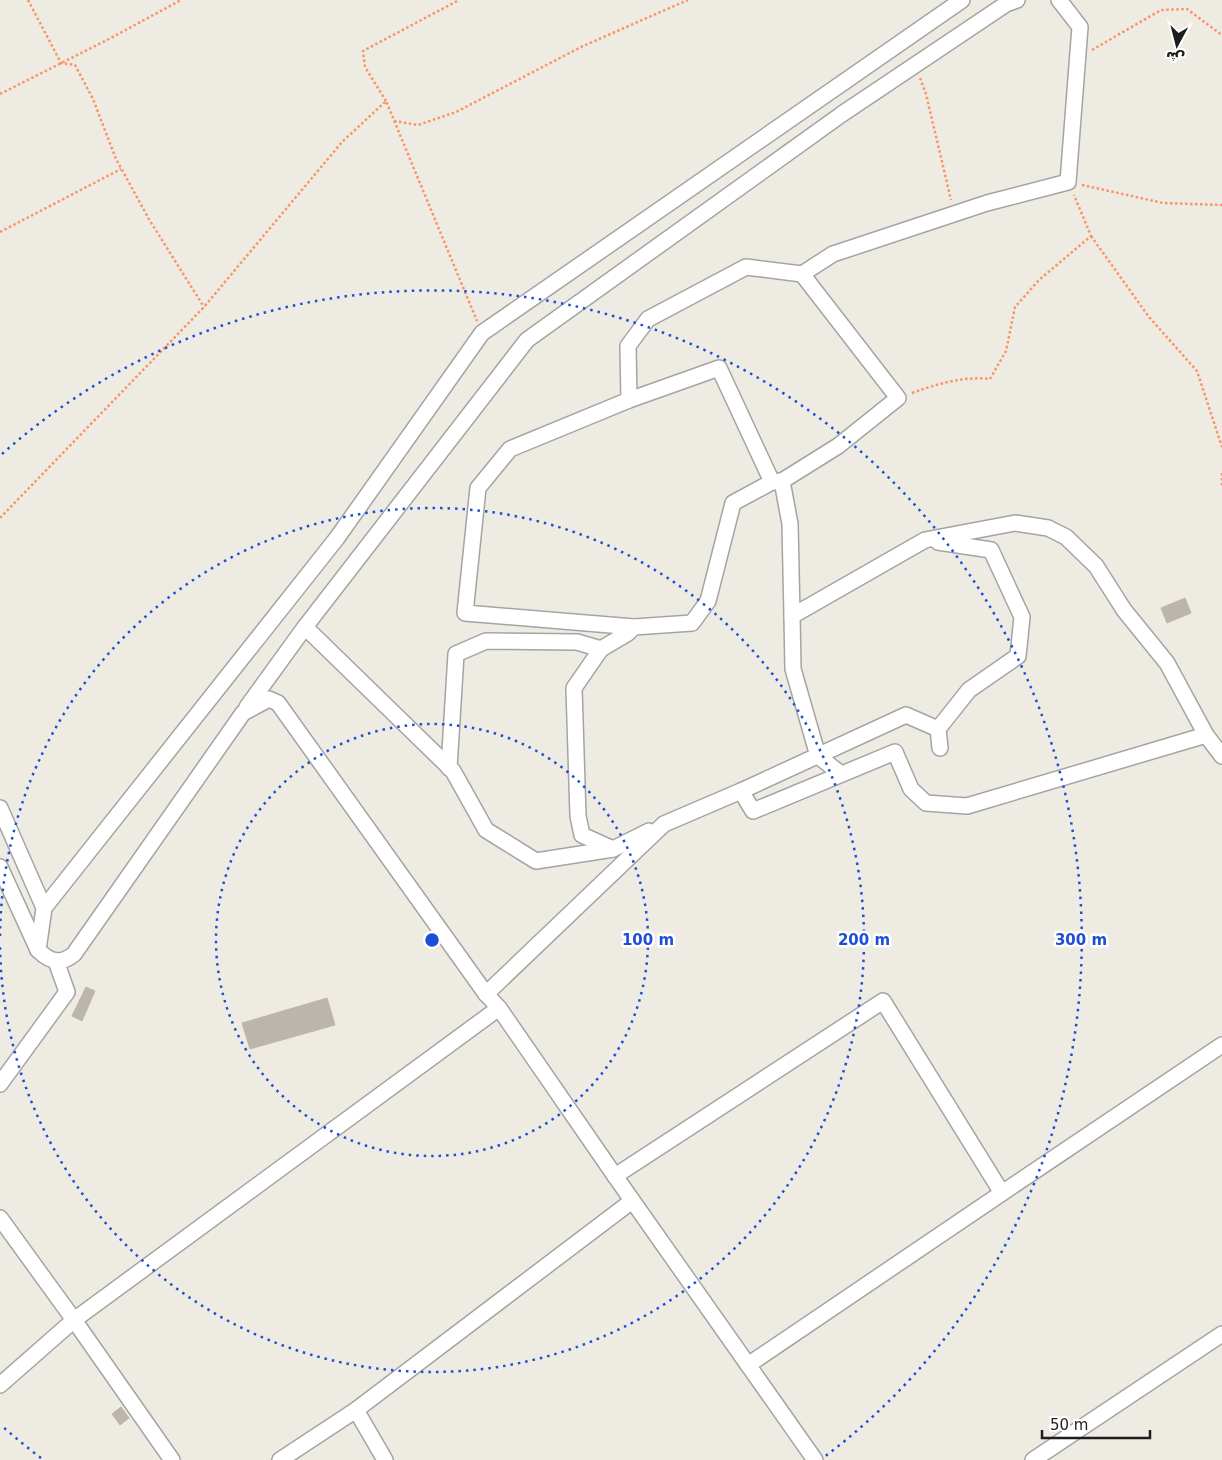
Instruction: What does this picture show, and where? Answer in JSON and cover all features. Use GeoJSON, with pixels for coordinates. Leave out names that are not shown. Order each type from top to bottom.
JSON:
{"type":"FeatureCollection","features":[{"type":"Feature","properties":{"kind":"street"},"geometry":{"type":"LineString","coordinates":[[38,950],[44,908],[337,538],[482,334],[962,0]]}},
{"type":"Feature","properties":{"kind":"street"},"geometry":{"type":"LineString","coordinates":[[0,867],[38,950],[56,961],[65,961],[74,954],[305,627],[527,340],[842,114],[1006,4],[1017,0]]}},
{"type":"Feature","properties":{"kind":"street"},"geometry":{"type":"LineString","coordinates":[[629,400],[628,346],[648,319],[746,267],[802,274],[833,254],[987,203],[1068,182],[1080,27],[1059,0]]}},
{"type":"Feature","properties":{"kind":"street"},"geometry":{"type":"LineString","coordinates":[[802,274],[898,398],[838,446],[777,481],[732,503],[708,601],[692,623],[634,627],[466,613],[478,488],[510,449],[629,400],[719,368],[777,481],[790,524],[793,669],[818,756],[841,774]]}},
{"type":"Feature","properties":{"kind":"street"},"geometry":{"type":"LineString","coordinates":[[792,616],[925,540],[1016,523],[1048,528],[1066,537],[1096,566],[1124,610],[1167,663],[1206,735],[1222,756]]}},
{"type":"Feature","properties":{"kind":"street"},"geometry":{"type":"LineString","coordinates":[[925,540],[991,550],[1022,617],[1018,656],[970,690],[938,729],[940,748]]}},
{"type":"Feature","properties":{"kind":"street"},"geometry":{"type":"LineString","coordinates":[[305,627],[453,771],[486,830],[536,861],[613,849],[664,824],[741,791],[906,715],[938,729]]}},
{"type":"Feature","properties":{"kind":"street"},"geometry":{"type":"LineString","coordinates":[[613,849],[582,835],[578,816],[574,688],[601,649],[628,633],[634,627]]}},
{"type":"Feature","properties":{"kind":"street"},"geometry":{"type":"LineString","coordinates":[[449,768],[456,654],[486,641],[577,642],[601,649]]}},
{"type":"Feature","properties":{"kind":"street"},"geometry":{"type":"LineString","coordinates":[[243,713],[269,699],[278,703],[486,994],[499,1008],[632,1201],[815,1460]]}},
{"type":"Feature","properties":{"kind":"street"},"geometry":{"type":"LineString","coordinates":[[741,791],[753,811],[895,752],[911,789],[926,803],[967,806],[1206,735]]}},
{"type":"Feature","properties":{"kind":"street"},"geometry":{"type":"LineString","coordinates":[[0,808],[44,908]]}},
{"type":"Feature","properties":{"kind":"street"},"geometry":{"type":"LineString","coordinates":[[486,994],[664,824]]}},
{"type":"Feature","properties":{"kind":"street"},"geometry":{"type":"LineString","coordinates":[[0,1084],[67,992],[56,961]]}},
{"type":"Feature","properties":{"kind":"street"},"geometry":{"type":"LineString","coordinates":[[615,1176],[883,1001],[1002,1193]]}},
{"type":"Feature","properties":{"kind":"street"},"geometry":{"type":"LineString","coordinates":[[0,1385],[74,1320],[499,1008]]}},
{"type":"Feature","properties":{"kind":"street"},"geometry":{"type":"LineString","coordinates":[[748,1365],[1222,1045]]}},
{"type":"Feature","properties":{"kind":"street"},"geometry":{"type":"LineString","coordinates":[[280,1460],[356,1410],[632,1201]]}},
{"type":"Feature","properties":{"kind":"street"},"geometry":{"type":"LineString","coordinates":[[0,1218],[172,1460]]}},
{"type":"Feature","properties":{"kind":"street"},"geometry":{"type":"LineString","coordinates":[[1033,1460],[1222,1334]]}},
{"type":"Feature","properties":{"kind":"street"},"geometry":{"type":"LineString","coordinates":[[356,1410],[385,1460]]}},
{"type":"Feature","properties":{"kind":"path"},"geometry":{"type":"LineString","coordinates":[[28,0],[61,63]]}},
{"type":"Feature","properties":{"kind":"path"},"geometry":{"type":"LineString","coordinates":[[0,94],[181,0]]}},
{"type":"Feature","properties":{"kind":"path"},"geometry":{"type":"LineString","coordinates":[[459,0],[363,51],[365,67],[386,101],[482,334]]}},
{"type":"Feature","properties":{"kind":"path"},"geometry":{"type":"LineString","coordinates":[[394,121],[418,125],[456,112],[583,46],[688,0]]}},
{"type":"Feature","properties":{"kind":"path"},"geometry":{"type":"LineString","coordinates":[[1078,58],[1161,10],[1187,8],[1222,35]]}},
{"type":"Feature","properties":{"kind":"path"},"geometry":{"type":"LineString","coordinates":[[61,63],[75,65],[93,99],[121,169],[150,221],[204,307]]}},
{"type":"Feature","properties":{"kind":"path"},"geometry":{"type":"LineString","coordinates":[[915,65],[926,94],[955,214]]}},
{"type":"Feature","properties":{"kind":"path"},"geometry":{"type":"LineString","coordinates":[[0,518],[204,307],[342,142],[386,101]]}},
{"type":"Feature","properties":{"kind":"path"},"geometry":{"type":"LineString","coordinates":[[0,232],[121,169]]}},
{"type":"Feature","properties":{"kind":"path"},"geometry":{"type":"LineString","coordinates":[[1068,182],[1163,203],[1222,205]]}},
{"type":"Feature","properties":{"kind":"path"},"geometry":{"type":"LineString","coordinates":[[1068,182],[1091,236],[1149,317],[1197,371],[1222,447]]}},
{"type":"Feature","properties":{"kind":"path"},"geometry":{"type":"LineString","coordinates":[[898,398],[938,383],[976,378],[990,379],[1006,351],[1015,307],[1039,280],[1091,236]]}},
{"type":"Feature","properties":{"kind":"path"},"geometry":{"type":"LineString","coordinates":[[1222,473],[1222,488]]}},
{"type":"Feature","properties":{"kind":"building"},"geometry":{"type":"Polygon","coordinates":[[[1185,598],[1191,613],[1167,623],[1161,608],[1185,598]]]}},
{"type":"Feature","properties":{"kind":"building"},"geometry":{"type":"Polygon","coordinates":[[[86,987],[95,991],[82,1021],[72,1016],[86,987]]]}},
{"type":"Feature","properties":{"kind":"building"},"geometry":{"type":"Polygon","coordinates":[[[327,998],[335,1025],[250,1049],[242,1023],[327,998]]]}},
{"type":"Feature","properties":{"kind":"building"},"geometry":{"type":"Polygon","coordinates":[[[121,1407],[129,1418],[120,1425],[112,1414],[121,1407]]]}}]}
